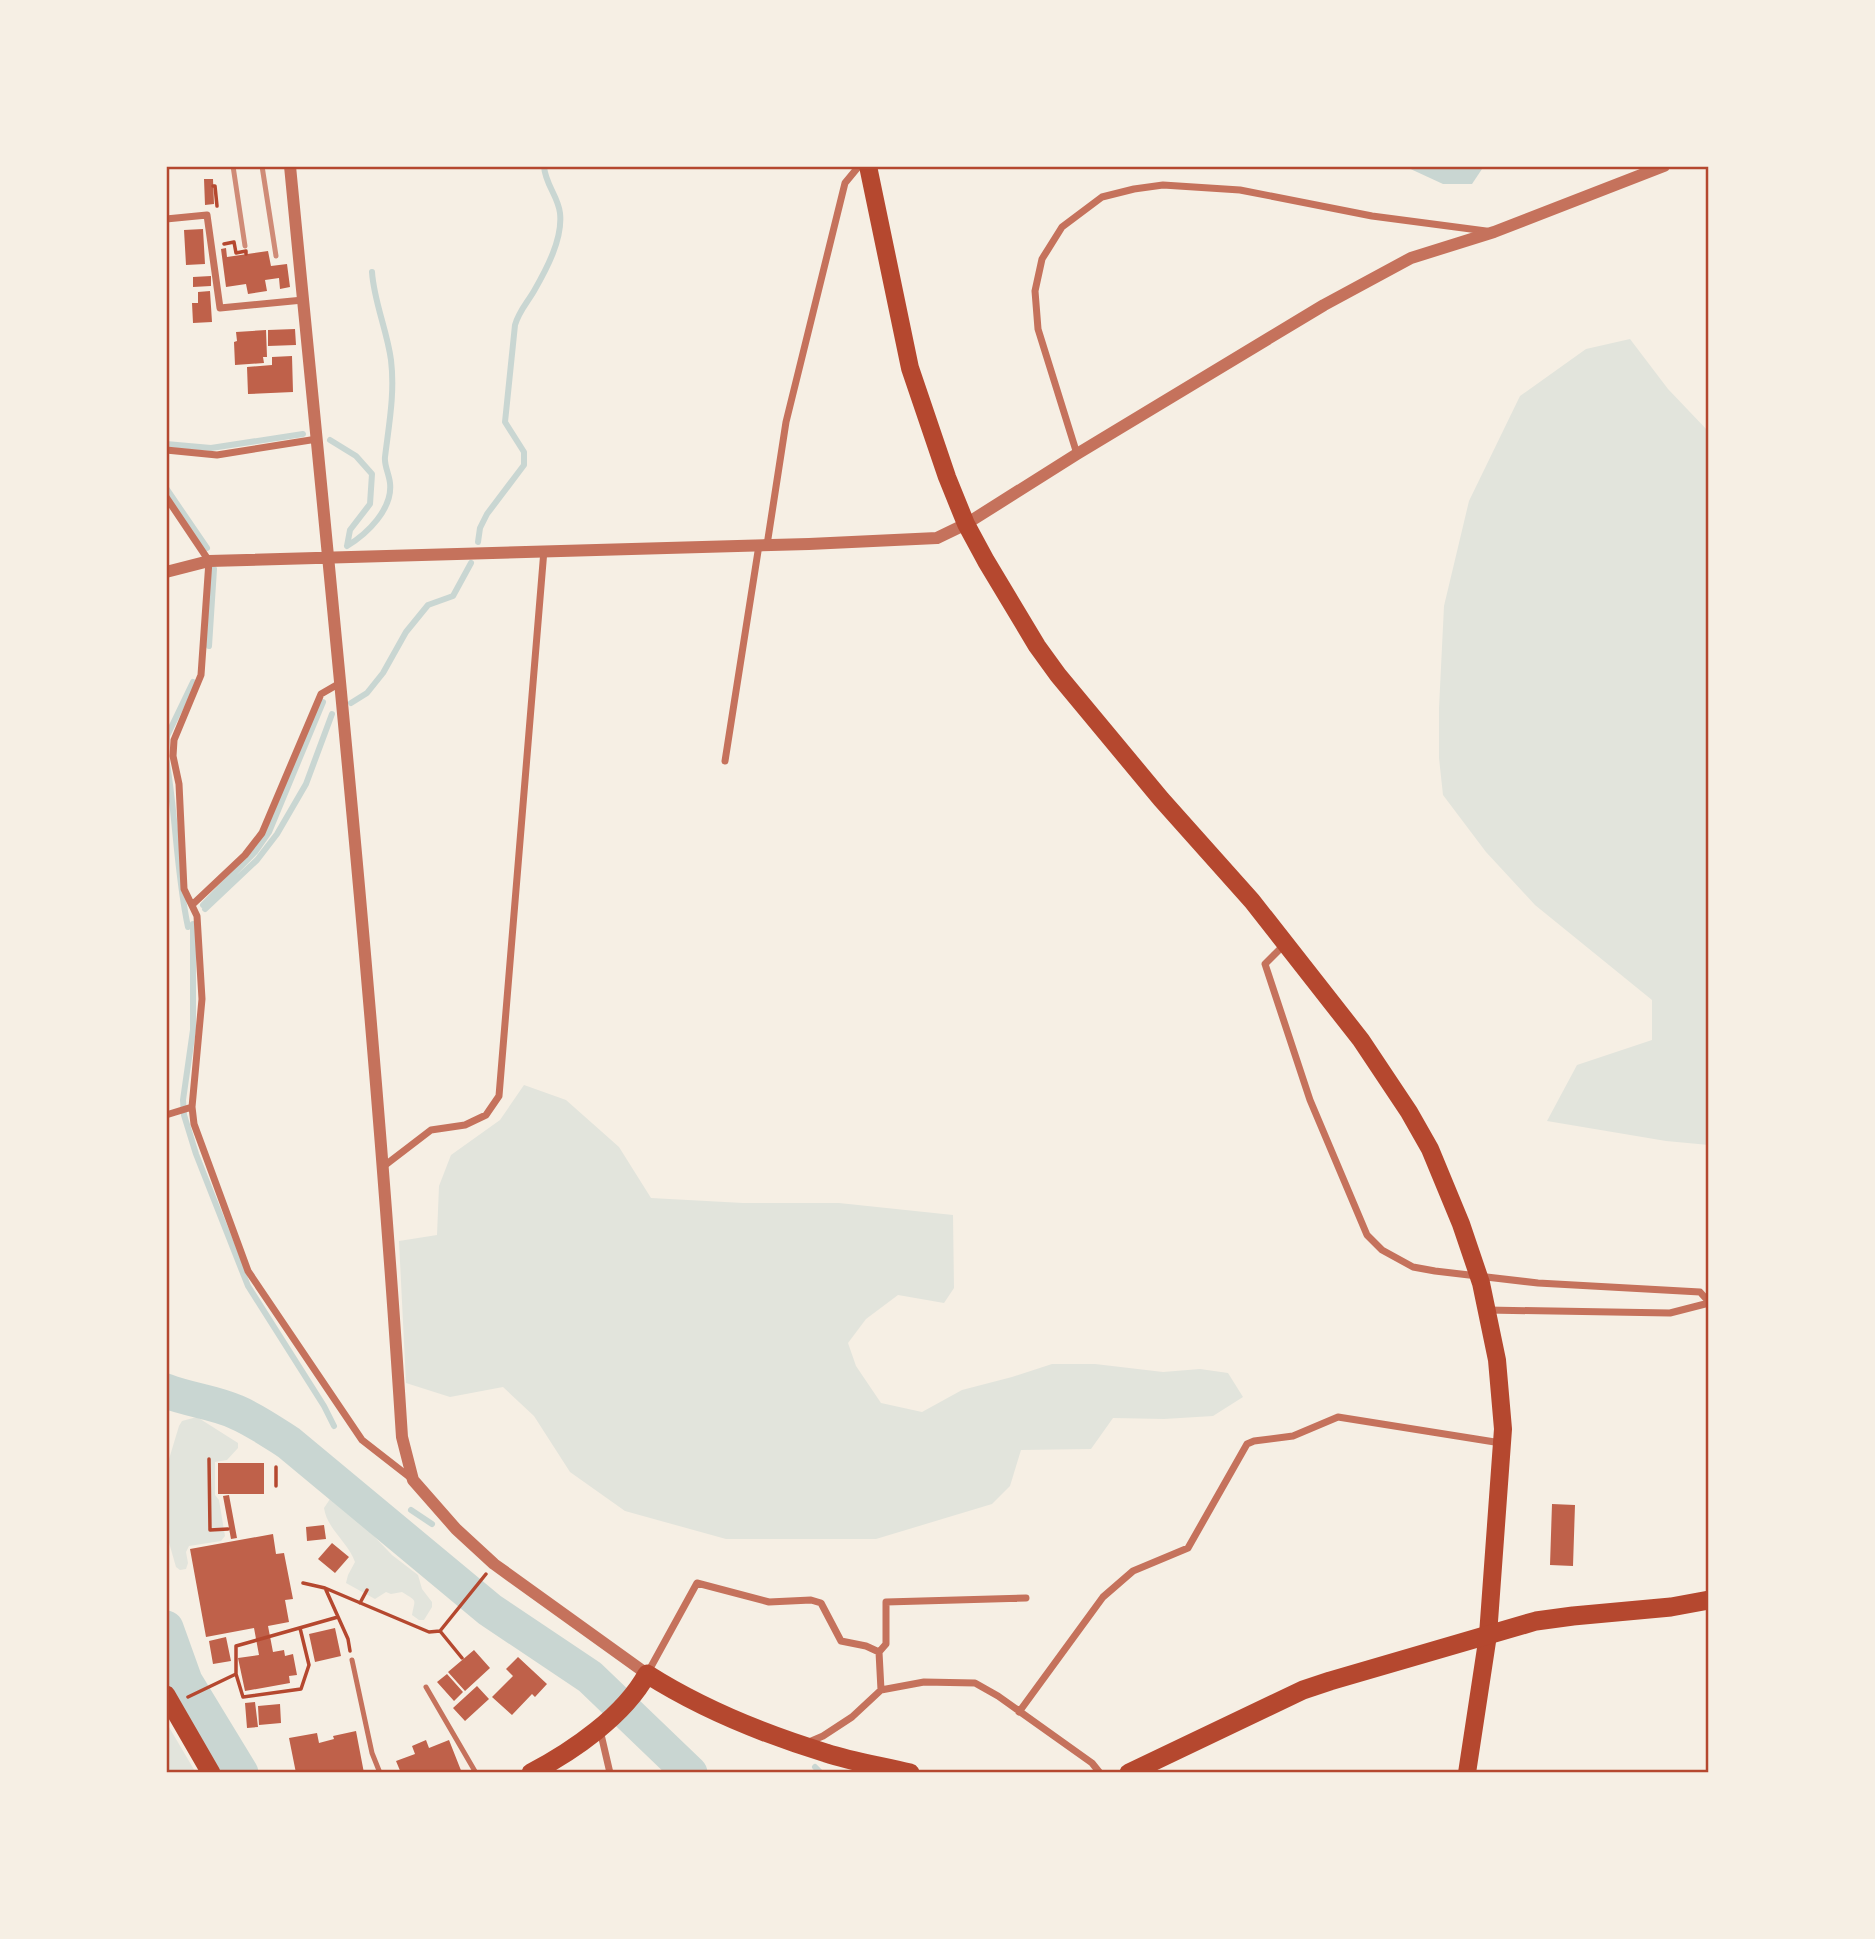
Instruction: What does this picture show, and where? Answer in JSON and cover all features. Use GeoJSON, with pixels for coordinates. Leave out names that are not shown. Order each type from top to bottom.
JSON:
{"type":"FeatureCollection","features":[{"type":"Feature","properties":{"kind":"highway"},"geometry":{"type":"LineString","coordinates":[[1129,1773],[1303,1690],[1536,1621],[1671,1607],[1709,1600]]}},
{"type":"Feature","properties":{"kind":"highway"},"geometry":{"type":"LineString","coordinates":[[531,1773],[603,1726],[643,1681],[828,1754],[910,1773]]}},
{"type":"Feature","properties":{"kind":"highway"},"geometry":{"type":"LineString","coordinates":[[175,1697],[211,1773]]}},
{"type":"Feature","properties":{"kind":"main road"},"geometry":{"type":"LineString","coordinates":[[868,166],[910,368],[931,436],[966,524],[1030,635],[1058,676],[1161,799],[1252,901],[1361,1040],[1430,1149],[1461,1224],[1481,1283],[1500,1384],[1502,1443],[1488,1635],[1466,1773]]}},
{"type":"Feature","properties":{"kind":"street"},"geometry":{"type":"LineString","coordinates":[[290,166],[384,1166],[402,1437],[412,1480]]}},
{"type":"Feature","properties":{"kind":"street"},"geometry":{"type":"LineString","coordinates":[[725,761],[786,422],[845,183],[859,166]]}},
{"type":"Feature","properties":{"kind":"street"},"geometry":{"type":"LineString","coordinates":[[166,572],[208,561],[937,538],[966,524],[1324,305],[1411,258],[1494,232],[1664,166]]}},
{"type":"Feature","properties":{"kind":"street"},"geometry":{"type":"LineString","coordinates":[[1077,454],[1038,329],[1035,291],[1042,259],[1062,227],[1102,198],[1134,188],[1163,185],[1240,190],[1372,216],[1494,232]]}},
{"type":"Feature","properties":{"kind":"street"},"geometry":{"type":"LineString","coordinates":[[166,219],[207,215],[220,308],[303,300]]}},
{"type":"Feature","properties":{"kind":"street"},"geometry":{"type":"LineString","coordinates":[[166,450],[217,455],[317,439]]}},
{"type":"Feature","properties":{"kind":"street"},"geometry":{"type":"LineString","coordinates":[[166,497],[208,561],[201,676],[174,740],[173,756],[178,784],[184,889],[197,916],[202,999],[191,1107],[203,1152],[248,1270],[362,1440],[412,1480],[456,1529],[494,1564],[643,1681],[697,1583],[769,1601],[811,1600],[821,1603],[841,1641],[866,1646],[879,1652]]}},
{"type":"Feature","properties":{"kind":"street"},"geometry":{"type":"LineString","coordinates":[[384,1166],[431,1130],[465,1125],[486,1115],[499,1096],[544,550]]}},
{"type":"Feature","properties":{"kind":"street"},"geometry":{"type":"LineString","coordinates":[[192,905],[245,855],[262,833],[321,694],[340,683]]}},
{"type":"Feature","properties":{"kind":"street"},"geometry":{"type":"LineString","coordinates":[[1285,944],[1265,964],[1310,1100],[1367,1235],[1382,1250],[1413,1267],[1435,1272],[1538,1283],[1700,1292],[1709,1303],[1670,1313],[1486,1310]]}},
{"type":"Feature","properties":{"kind":"street"},"geometry":{"type":"LineString","coordinates":[[166,1115],[191,1107]]}},
{"type":"Feature","properties":{"kind":"street"},"geometry":{"type":"LineString","coordinates":[[1018,1712],[1103,1597],[1133,1572],[1188,1548],[1247,1444],[1293,1436],[1338,1417],[1502,1443]]}},
{"type":"Feature","properties":{"kind":"street"},"geometry":{"type":"LineString","coordinates":[[881,1690],[879,1652],[886,1644],[886,1602],[1026,1598]]}},
{"type":"Feature","properties":{"kind":"street"},"geometry":{"type":"LineString","coordinates":[[802,1745],[823,1736],[852,1717],[881,1690],[924,1682],[975,1683],[1092,1763],[1100,1773]]}},
{"type":"Feature","properties":{"kind":"street"},"geometry":{"type":"LineString","coordinates":[[603,1726],[610,1773]]}},
{"type":"Feature","properties":{"kind":"lane"},"geometry":{"type":"LineString","coordinates":[[352,1660],[372,1753],[380,1773]]}},
{"type":"Feature","properties":{"kind":"lane"},"geometry":{"type":"LineString","coordinates":[[426,1687],[476,1773]]}},
{"type":"Feature","properties":{"kind":"path"},"geometry":{"type":"LineString","coordinates":[[213,186],[219,218]]}},
{"type":"Feature","properties":{"kind":"path"},"geometry":{"type":"LineString","coordinates":[[223,244],[234,242],[236,253],[246,251],[246,254]]}},
{"type":"Feature","properties":{"kind":"path"},"geometry":{"type":"LineString","coordinates":[[209,1459],[210,1530],[228,1529]]}},
{"type":"Feature","properties":{"kind":"path"},"geometry":{"type":"LineString","coordinates":[[276,1467],[276,1486]]}},
{"type":"Feature","properties":{"kind":"path"},"geometry":{"type":"LineString","coordinates":[[303,1583],[325,1588],[429,1632],[440,1631],[487,1572]]}},
{"type":"Feature","properties":{"kind":"path"},"geometry":{"type":"LineString","coordinates":[[325,1588],[348,1639],[352,1660]]}},
{"type":"Feature","properties":{"kind":"path"},"geometry":{"type":"LineString","coordinates":[[360,1603],[367,1590]]}},
{"type":"Feature","properties":{"kind":"path"},"geometry":{"type":"LineString","coordinates":[[300,1628],[309,1665],[301,1689],[243,1697],[236,1674],[236,1646],[338,1617]]}},
{"type":"Feature","properties":{"kind":"path"},"geometry":{"type":"LineString","coordinates":[[440,1631],[462,1658]]}},
{"type":"Feature","properties":{"kind":"path"},"geometry":{"type":"LineString","coordinates":[[175,1697],[236,1674]]}},
{"type":"Feature","properties":{"kind":"shaded area"},"geometry":{"type":"Polygon","coordinates":[[[1404,166],[1484,166],[1472,184],[1443,184],[1404,166]]]}},
{"type":"Feature","properties":{"kind":"shaded area"},"geometry":{"type":"Polygon","coordinates":[[[1630,339],[1668,389],[1709,432],[1709,1145],[1666,1141],[1547,1121],[1577,1065],[1652,1040],[1652,1000],[1535,905],[1486,852],[1443,795],[1439,758],[1444,606],[1469,501],[1520,396],[1586,349],[1630,339]]]}},
{"type":"Feature","properties":{"kind":"shaded area"},"geometry":{"type":"Polygon","coordinates":[[[524,1085],[566,1100],[619,1147],[651,1198],[743,1203],[839,1203],[953,1215],[954,1288],[944,1303],[898,1295],[866,1319],[848,1343],[856,1366],[881,1403],[922,1412],[962,1390],[1052,1364],[1095,1364],[1163,1372],[1200,1369],[1228,1373],[1243,1397],[1213,1416],[1113,1418],[1091,1449],[1021,1450],[1010,1486],[992,1504],[876,1539],[726,1539],[625,1511],[570,1472],[534,1416],[503,1387],[450,1397],[406,1383],[399,1241],[437,1235],[439,1186],[451,1155],[500,1120],[524,1085]]]}},
{"type":"Feature","properties":{"kind":"shaded area"},"geometry":{"type":"Polygon","coordinates":[[[197,1417],[238,1443],[238,1448],[227,1460],[215,1462],[215,1495],[219,1500],[225,1536],[221,1541],[189,1546],[186,1552],[186,1569],[180,1570],[176,1567],[166,1532],[166,1469],[179,1426],[182,1421],[197,1417]]]}},
{"type":"Feature","properties":{"kind":"shaded area"},"geometry":{"type":"Polygon","coordinates":[[[330,1499],[344,1505],[392,1555],[418,1575],[422,1589],[432,1602],[424,1620],[412,1615],[414,1601],[402,1592],[386,1592],[375,1599],[346,1583],[355,1562],[326,1516],[324,1508],[330,1499]]]}},
{"type":"Feature","properties":{"kind":"shaded area"},"geometry":{"type":"Polygon","coordinates":[[[166,1722],[196,1773],[166,1773],[166,1722]]]}},
{"type":"Feature","properties":{"kind":"building"},"geometry":{"type":"Polygon","coordinates":[[[204,179],[213,179],[214,204],[205,205],[204,179]]]}},
{"type":"Feature","properties":{"kind":"building"},"geometry":{"type":"Polygon","coordinates":[[[203,229],[205,264],[186,265],[184,230],[203,229]]]}},
{"type":"Feature","properties":{"kind":"building"},"geometry":{"type":"Polygon","coordinates":[[[226,248],[227,257],[268,251],[271,266],[287,264],[290,287],[280,289],[279,278],[265,280],[267,291],[248,294],[246,284],[226,287],[221,249],[226,248]]]}},
{"type":"Feature","properties":{"kind":"building"},"geometry":{"type":"Polygon","coordinates":[[[211,276],[211,286],[193,287],[193,277],[211,276]]]}},
{"type":"Feature","properties":{"kind":"building"},"geometry":{"type":"Polygon","coordinates":[[[210,291],[212,322],[193,323],[192,303],[198,303],[198,292],[210,291]]]}},
{"type":"Feature","properties":{"kind":"building"},"geometry":{"type":"Polygon","coordinates":[[[295,329],[296,345],[268,346],[268,330],[295,329]]]}},
{"type":"Feature","properties":{"kind":"building"},"geometry":{"type":"Polygon","coordinates":[[[266,330],[267,357],[263,357],[264,363],[235,365],[236,332],[266,330]]]}},
{"type":"Feature","properties":{"kind":"building"},"geometry":{"type":"Polygon","coordinates":[[[292,356],[293,392],[248,394],[247,367],[272,365],[272,357],[292,356]]]}},
{"type":"Feature","properties":{"kind":"building"},"geometry":{"type":"Polygon","coordinates":[[[218,1463],[264,1463],[264,1494],[218,1494],[218,1463]]]}},
{"type":"Feature","properties":{"kind":"building"},"geometry":{"type":"Polygon","coordinates":[[[229,1495],[237,1538],[231,1539],[223,1496],[229,1495]]]}},
{"type":"Feature","properties":{"kind":"building"},"geometry":{"type":"Polygon","coordinates":[[[1552,1504],[1575,1505],[1573,1566],[1550,1565],[1552,1504]]]}},
{"type":"Feature","properties":{"kind":"building"},"geometry":{"type":"Polygon","coordinates":[[[324,1525],[326,1539],[307,1541],[306,1527],[324,1525]]]}},
{"type":"Feature","properties":{"kind":"building"},"geometry":{"type":"Polygon","coordinates":[[[273,1534],[276,1554],[284,1553],[293,1599],[285,1600],[289,1622],[268,1626],[273,1652],[284,1650],[285,1656],[293,1654],[297,1675],[289,1676],[290,1683],[245,1691],[238,1658],[259,1655],[254,1628],[206,1637],[190,1549],[273,1534]]]}},
{"type":"Feature","properties":{"kind":"building"},"geometry":{"type":"Polygon","coordinates":[[[332,1543],[349,1557],[335,1573],[318,1559],[332,1543]]]}},
{"type":"Feature","properties":{"kind":"building"},"geometry":{"type":"Polygon","coordinates":[[[335,1628],[341,1656],[315,1662],[309,1634],[335,1628]]]}},
{"type":"Feature","properties":{"kind":"building"},"geometry":{"type":"Polygon","coordinates":[[[226,1637],[231,1661],[213,1664],[209,1641],[226,1637]]]}},
{"type":"Feature","properties":{"kind":"building"},"geometry":{"type":"Polygon","coordinates":[[[474,1650],[490,1668],[465,1691],[448,1672],[474,1650]]]}},
{"type":"Feature","properties":{"kind":"building"},"geometry":{"type":"Polygon","coordinates":[[[518,1657],[547,1684],[535,1697],[532,1694],[512,1715],[492,1697],[513,1676],[506,1669],[518,1657]]]}},
{"type":"Feature","properties":{"kind":"building"},"geometry":{"type":"Polygon","coordinates":[[[447,1674],[463,1692],[454,1701],[437,1682],[447,1674]]]}},
{"type":"Feature","properties":{"kind":"building"},"geometry":{"type":"Polygon","coordinates":[[[477,1686],[489,1699],[465,1721],[453,1708],[477,1686]]]}},
{"type":"Feature","properties":{"kind":"building"},"geometry":{"type":"Polygon","coordinates":[[[255,1702],[258,1727],[247,1728],[245,1703],[255,1702]]]}},
{"type":"Feature","properties":{"kind":"building"},"geometry":{"type":"Polygon","coordinates":[[[280,1704],[281,1723],[259,1725],[258,1706],[280,1704]]]}},
{"type":"Feature","properties":{"kind":"building"},"geometry":{"type":"Polygon","coordinates":[[[356,1731],[364,1773],[296,1773],[289,1738],[317,1733],[319,1743],[334,1739],[333,1736],[356,1731]]]}},
{"type":"Feature","properties":{"kind":"building"},"geometry":{"type":"Polygon","coordinates":[[[426,1740],[429,1748],[449,1740],[462,1773],[401,1773],[396,1761],[415,1754],[412,1746],[426,1740]]]}},
{"type":"Feature","properties":{"kind":"waterway"},"geometry":{"type":"LineString","coordinates":[[478,542],[480,528],[487,514],[524,465],[524,452],[505,422],[515,325],[548,264],[559,233],[559,207],[544,166]]}},
{"type":"Feature","properties":{"kind":"waterway"},"geometry":{"type":"LineString","coordinates":[[347,546],[363,535],[377,520],[390,493],[385,460],[392,372],[372,272]]}},
{"type":"Feature","properties":{"kind":"waterway"},"geometry":{"type":"LineString","coordinates":[[166,444],[211,448],[303,434]]}},
{"type":"Feature","properties":{"kind":"waterway"},"geometry":{"type":"LineString","coordinates":[[330,440],[356,456],[372,474],[370,504],[350,530],[347,546]]}},
{"type":"Feature","properties":{"kind":"waterway"},"geometry":{"type":"LineString","coordinates":[[166,488],[207,548]]}},
{"type":"Feature","properties":{"kind":"waterway"},"geometry":{"type":"LineString","coordinates":[[351,703],[367,693],[383,673],[406,632],[428,605],[453,596],[471,563]]}},
{"type":"Feature","properties":{"kind":"waterway"},"geometry":{"type":"LineString","coordinates":[[209,646],[214,569]]}},
{"type":"Feature","properties":{"kind":"waterway"},"geometry":{"type":"LineString","coordinates":[[166,754],[167,736],[193,682]]}},
{"type":"Feature","properties":{"kind":"waterway"},"geometry":{"type":"LineString","coordinates":[[203,905],[255,852],[269,832],[323,702]]}},
{"type":"Feature","properties":{"kind":"waterway"},"geometry":{"type":"LineString","coordinates":[[205,909],[257,860],[277,834],[306,784],[332,714]]}},
{"type":"Feature","properties":{"kind":"waterway"},"geometry":{"type":"LineString","coordinates":[[166,758],[188,927]]}},
{"type":"Feature","properties":{"kind":"waterway"},"geometry":{"type":"LineString","coordinates":[[193,924],[193,1030],[183,1100],[184,1115],[196,1154],[248,1286],[334,1426]]}},
{"type":"Feature","properties":{"kind":"waterway"},"geometry":{"type":"LineString","coordinates":[[166,1391],[236,1412],[289,1443],[490,1610],[590,1677],[690,1773]]}},
{"type":"Feature","properties":{"kind":"waterway"},"geometry":{"type":"LineString","coordinates":[[411,1510],[432,1524]]}},
{"type":"Feature","properties":{"kind":"waterway"},"geometry":{"type":"LineString","coordinates":[[166,1628],[185,1681],[241,1773]]}},
{"type":"Feature","properties":{"kind":"waterway"},"geometry":{"type":"LineString","coordinates":[[815,1767],[821,1773]]}},
{"type":"Feature","properties":{"kind":"railway"},"geometry":{"type":"LineString","coordinates":[[233,166],[245,246]]}},
{"type":"Feature","properties":{"kind":"railway"},"geometry":{"type":"LineString","coordinates":[[262,166],[276,256]]}}]}
